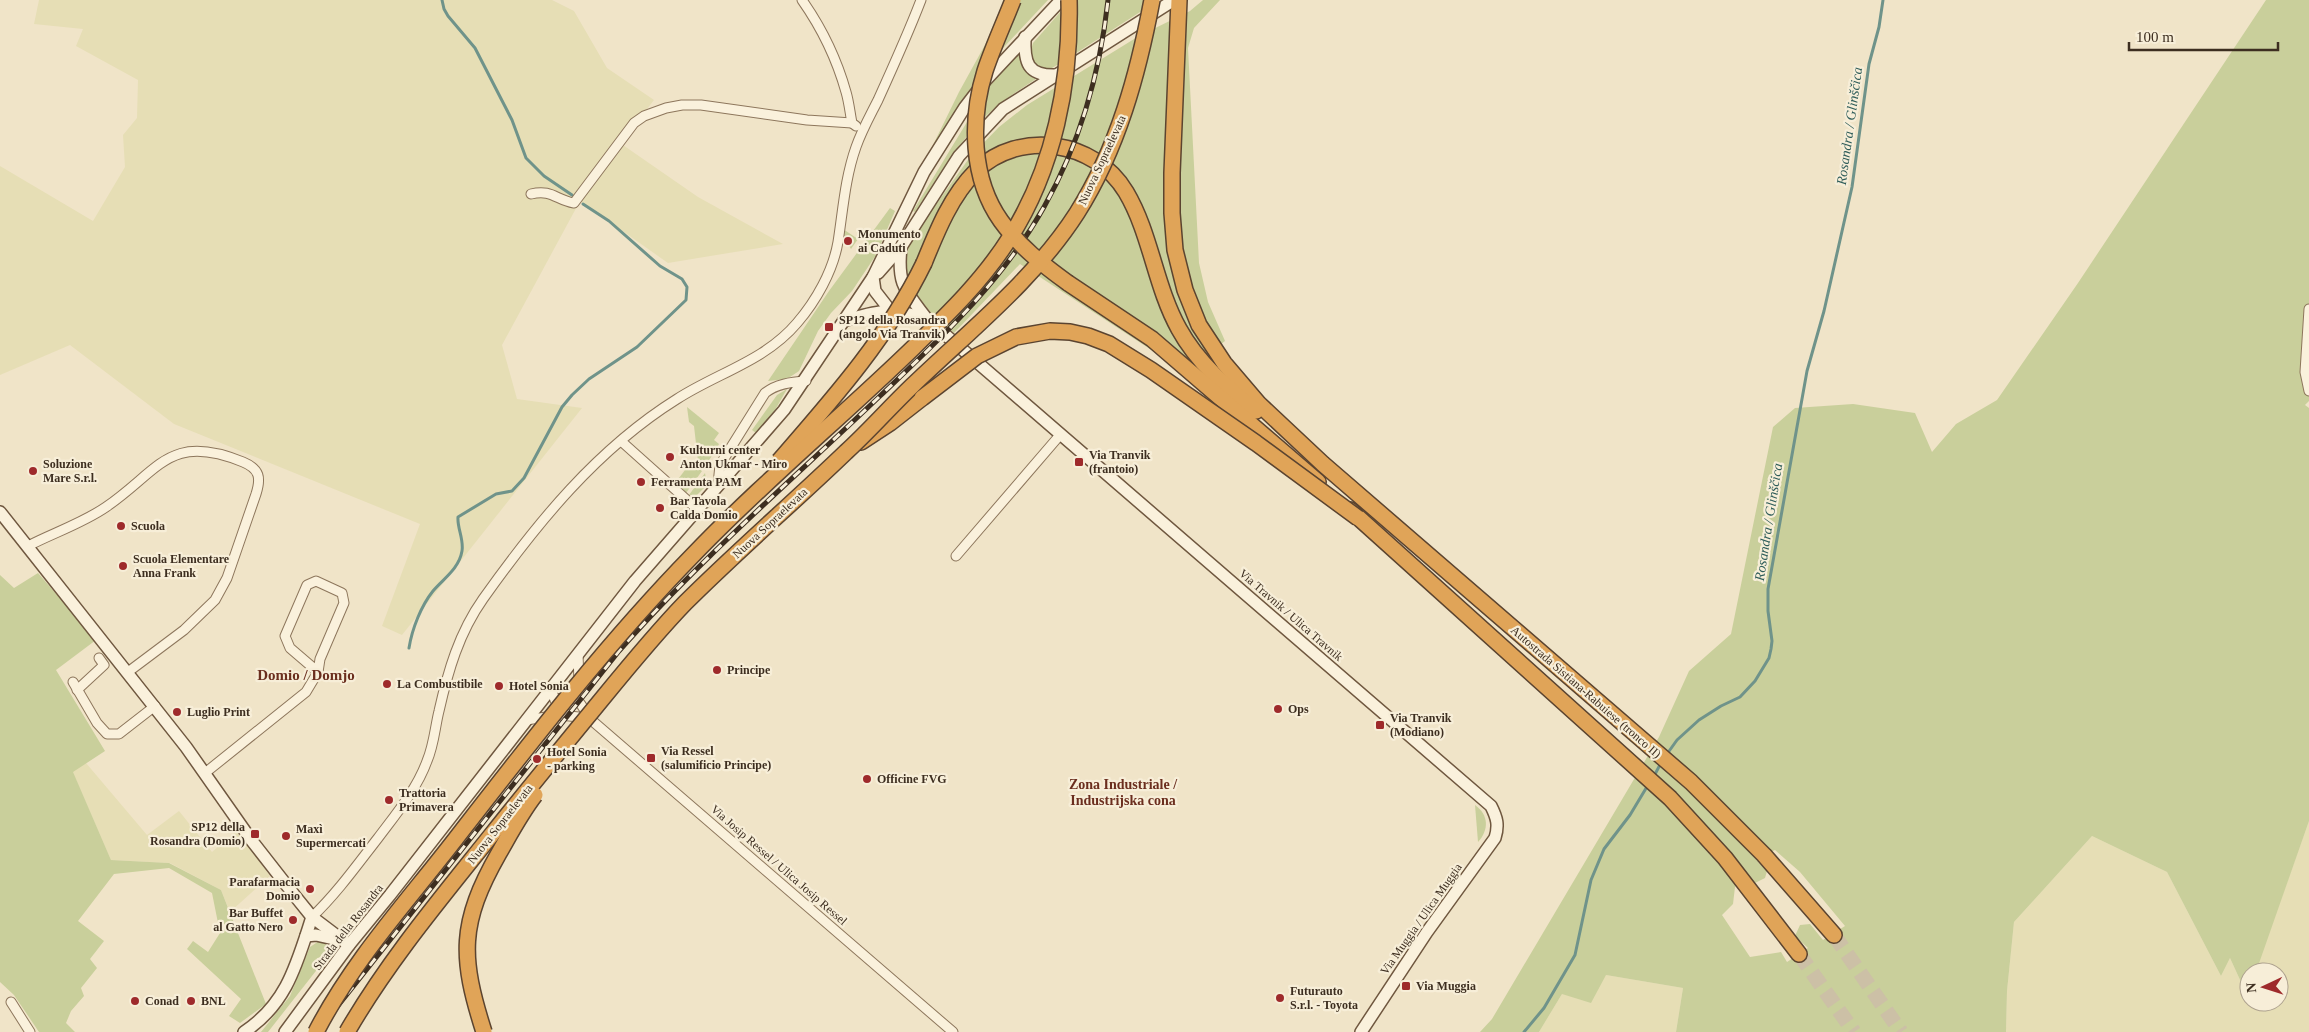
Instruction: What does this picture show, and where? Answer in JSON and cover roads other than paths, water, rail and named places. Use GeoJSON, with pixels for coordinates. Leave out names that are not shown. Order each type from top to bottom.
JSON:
{"type":"FeatureCollection","features":[{"type":"Feature","properties":{"kind":"highway"},"geometry":{"type":"LineString","coordinates":[[1013,0],[985,71],[976,121],[976,146],[980,172],[1000,220],[1016,240],[1040,262],[1152,339],[1266,436],[1358,518]]}},
{"type":"Feature","properties":{"kind":"highway","name":"Nuova Sopraelevata"},"geometry":{"type":"LineString","coordinates":[[316,1032],[338,993],[364,955],[512,767],[646,606],[695,553],[959,305],[1009,239],[1028,204],[1058,118],[1068,58],[1068,0]]}},
{"type":"Feature","properties":{"kind":"highway"},"geometry":{"type":"LineString","coordinates":[[1179,0],[1173,120],[1172,213],[1175,250],[1185,290],[1199,325],[1224,363],[1259,404],[1323,464]]}},
{"type":"Feature","properties":{"kind":"highway","name":"Nuova Sopraelevata"},"geometry":{"type":"LineString","coordinates":[[347,1032],[386,971],[428,916],[534,781],[658,631],[687,601],[849,450],[1025,278],[1056,242],[1091,189],[1122,119],[1159,3]]}},
{"type":"Feature","properties":{"kind":"highway"},"geometry":{"type":"LineString","coordinates":[[695,553],[781,459],[874,346],[895,316],[924,263],[940,225],[964,185],[976,170],[998,155],[1016,148],[1041,144],[1066,147],[1089,156],[1109,170],[1125,190],[1139,217],[1164,293],[1179,329],[1202,363],[1245,403],[1323,464]]}},
{"type":"Feature","properties":{"kind":"highway"},"geometry":{"type":"LineString","coordinates":[[849,450],[890,423],[977,356],[995,346],[1032,333],[1070,332],[1109,344],[1130,356],[1256,443],[1358,518]]}},
{"type":"Feature","properties":{"kind":"highway","name":"Autostrada Sistiana-Rabuiese (tronco II)"},"geometry":{"type":"LineString","coordinates":[[1323,464],[1691,782],[1764,855],[1834,935]]}},
{"type":"Feature","properties":{"kind":"highway","name":"Autostrada Sistiana-Rabuiese (tronco II)"},"geometry":{"type":"LineString","coordinates":[[1358,518],[1670,798],[1744,880],[1800,954]]}},
{"type":"Feature","properties":{"kind":"highway"},"geometry":{"type":"LineString","coordinates":[[484,1032],[471,987],[468,964],[467,943],[470,918],[476,897],[487,874],[529,803],[658,631]]}},
{"type":"Feature","properties":{"kind":"street"},"geometry":{"type":"LineString","coordinates":[[802,0],[816,21],[837,68],[846,91],[852,123]]}},
{"type":"Feature","properties":{"kind":"street"},"geometry":{"type":"LineString","coordinates":[[244,1032],[268,1013],[277,1003],[288,986],[312,917],[327,903],[365,855],[396,814],[418,780],[428,761],[457,645],[469,620],[497,580],[565,494],[592,465],[677,398],[774,346],[800,320],[827,276],[834,258],[849,165],[862,131],[901,50],[921,0]]}},
{"type":"Feature","properties":{"kind":"street"},"geometry":{"type":"LineString","coordinates":[[889,309],[875,291],[873,277],[911,197],[947,135],[985,81],[1061,0]]}},
{"type":"Feature","properties":{"kind":"street"},"geometry":{"type":"LineString","coordinates":[[873,277],[901,247],[959,156],[985,126],[1003,109],[1056,75],[1159,3],[1174,0]]}},
{"type":"Feature","properties":{"kind":"street"},"geometry":{"type":"LineString","coordinates":[[1025,37],[1024,54],[1028,66],[1042,75],[1056,75]]}},
{"type":"Feature","properties":{"kind":"street"},"geometry":{"type":"LineString","coordinates":[[531,194],[550,193],[574,203],[634,123],[652,113],[682,105],[701,105],[807,120],[852,123],[862,131]]}},
{"type":"Feature","properties":{"kind":"street"},"geometry":{"type":"LineString","coordinates":[[901,247],[899,266],[901,281]]}},
{"type":"Feature","properties":{"kind":"street"},"geometry":{"type":"LineString","coordinates":[[873,277],[883,274],[901,281]]}},
{"type":"Feature","properties":{"kind":"street","name":"Strada della Rosandra"},"geometry":{"type":"LineString","coordinates":[[285,1032],[349,945],[434,840],[551,686],[635,580],[784,410],[806,381],[873,277]]}},
{"type":"Feature","properties":{"kind":"street","name":"Via Travnik / Ulica Travnik"},"geometry":{"type":"LineString","coordinates":[[901,281],[926,319],[1486,801],[1497,820]]}},
{"type":"Feature","properties":{"kind":"street","name":"Via Travnik / Ulica Travnik"},"geometry":{"type":"LineString","coordinates":[[844,321],[867,313],[889,309],[908,312],[926,319]]}},
{"type":"Feature","properties":{"kind":"street"},"geometry":{"type":"LineString","coordinates":[[2309,309],[2304,372],[2309,391]]}},
{"type":"Feature","properties":{"kind":"street"},"geometry":{"type":"LineString","coordinates":[[718,484],[720,465],[765,394],[771,388],[792,382],[806,381]]}},
{"type":"Feature","properties":{"kind":"street"},"geometry":{"type":"LineString","coordinates":[[956,556],[1060,435]]}},
{"type":"Feature","properties":{"kind":"street"},"geometry":{"type":"LineString","coordinates":[[621,441],[697,509]]}},
{"type":"Feature","properties":{"kind":"street"},"geometry":{"type":"LineString","coordinates":[[28,546],[105,508],[142,477],[183,452],[200,450],[221,454],[251,465],[258,471],[260,480],[256,494],[221,591],[197,619],[128,672]]}},
{"type":"Feature","properties":{"kind":"street"},"geometry":{"type":"LineString","coordinates":[[0,512],[128,672],[205,773],[252,840],[312,917],[349,945]]}},
{"type":"Feature","properties":{"kind":"street"},"geometry":{"type":"LineString","coordinates":[[205,773],[306,692],[318,672],[320,659],[344,599],[340,591],[316,581],[307,585],[285,636],[290,648],[318,672]]}},
{"type":"Feature","properties":{"kind":"street","name":"Via Josip Ressel / Ulica Josip Ressel"},"geometry":{"type":"LineString","coordinates":[[578,653],[581,702],[589,718],[953,1032]]}},
{"type":"Feature","properties":{"kind":"street"},"geometry":{"type":"LineString","coordinates":[[100,658],[104,665],[75,686],[97,723],[107,734],[119,734],[154,706]]}},
{"type":"Feature","properties":{"kind":"street"},"geometry":{"type":"LineString","coordinates":[[568,715],[558,708],[551,686],[569,691],[581,702]]}},
{"type":"Feature","properties":{"kind":"street"},"geometry":{"type":"LineString","coordinates":[[526,720],[568,715],[589,718]]}},
{"type":"Feature","properties":{"kind":"street","name":"Via Muggia / Ulica Muggia"},"geometry":{"type":"LineString","coordinates":[[1361,1032],[1427,932],[1495,838],[1498,828],[1497,820]]}},
{"type":"Feature","properties":{"kind":"street"},"geometry":{"type":"LineString","coordinates":[[306,936],[330,937],[349,945]]}},
{"type":"Feature","properties":{"kind":"street"},"geometry":{"type":"LineString","coordinates":[[10,1002],[30,1032]]}},
{"type":"Feature","properties":{"kind":"waterway"},"geometry":{"type":"LineString","coordinates":[[442,0],[448,16],[475,48],[512,120],[526,158],[544,176],[572,195]]}},
{"type":"Feature","properties":{"kind":"waterway","name":"Rosandra / Glinščica"},"geometry":{"type":"LineString","coordinates":[[1667,754],[1677,740],[1699,720],[1740,697],[1755,681],[1769,658],[1772,641],[1768,611],[1768,589],[1807,371],[1824,311],[1852,187],[1869,64],[1879,27],[1883,0]]}},
{"type":"Feature","properties":{"kind":"waterway"},"geometry":{"type":"LineString","coordinates":[[409,648],[412,633],[425,604],[433,591],[458,563],[462,551],[458,517],[496,494],[512,491],[524,478],[562,407],[572,395],[589,379],[637,347],[686,300],[687,287],[682,279],[660,266],[609,221],[583,204]]}},
{"type":"Feature","properties":{"kind":"waterway","name":"Rosandra / Glinščica"},"geometry":{"type":"LineString","coordinates":[[1653,778],[1662,761]]}},
{"type":"Feature","properties":{"kind":"waterway","name":"Rosandra / Glinščica"},"geometry":{"type":"LineString","coordinates":[[1524,1032],[1544,1008],[1575,955],[1591,880],[1604,849],[1630,815],[1648,785]]}},
{"type":"Feature","properties":{"kind":"tunnel"},"geometry":{"type":"LineString","coordinates":[[1834,935],[1901,1032]]}},
{"type":"Feature","properties":{"kind":"tunnel"},"geometry":{"type":"LineString","coordinates":[[1799,954],[1854,1032]]}},
{"type":"Feature","properties":{"kind":"railway"},"geometry":{"type":"LineString","coordinates":[[325,1022],[619,651],[714,552],[948,330],[1009,260],[1044,207],[1057,183],[1078,133],[1094,81],[1108,0]]}},
{"type":"Feature","properties":{"kind":"place","name":"Monumento ai Caduti"},"geometry":{"type":"Point","coordinates":[848,241]}},
{"type":"Feature","properties":{"kind":"place","name":"SP12 della Rosandra (angolo Via Tranvik)"},"geometry":{"type":"Point","coordinates":[829,327]}},
{"type":"Feature","properties":{"kind":"place","name":"Kulturni center Anton Ukmar - Miro"},"geometry":{"type":"Point","coordinates":[670,457]}},
{"type":"Feature","properties":{"kind":"place","name":"Via Tranvik (frantoio)"},"geometry":{"type":"Point","coordinates":[1079,462]}},
{"type":"Feature","properties":{"kind":"place","name":"Soluzione Mare S.r.l."},"geometry":{"type":"Point","coordinates":[33,471]}},
{"type":"Feature","properties":{"kind":"place","name":"Ferramenta PAM"},"geometry":{"type":"Point","coordinates":[641,482]}},
{"type":"Feature","properties":{"kind":"place","name":"Bar Tavola Calda Domio"},"geometry":{"type":"Point","coordinates":[660,508]}},
{"type":"Feature","properties":{"kind":"place","name":"Scuola"},"geometry":{"type":"Point","coordinates":[121,526]}},
{"type":"Feature","properties":{"kind":"place","name":"Scuola Elementare Anna Frank"},"geometry":{"type":"Point","coordinates":[123,566]}},
{"type":"Feature","properties":{"kind":"place","name":"Principe"},"geometry":{"type":"Point","coordinates":[717,670]}},
{"type":"Feature","properties":{"kind":"place","name":"La Combustibile"},"geometry":{"type":"Point","coordinates":[387,684]}},
{"type":"Feature","properties":{"kind":"place","name":"Hotel Sonia"},"geometry":{"type":"Point","coordinates":[499,686]}},
{"type":"Feature","properties":{"kind":"place","name":"Ops"},"geometry":{"type":"Point","coordinates":[1278,709]}},
{"type":"Feature","properties":{"kind":"place","name":"Luglio Print"},"geometry":{"type":"Point","coordinates":[177,712]}},
{"type":"Feature","properties":{"kind":"place","name":"Via Tranvik (Modiano)"},"geometry":{"type":"Point","coordinates":[1380,725]}},
{"type":"Feature","properties":{"kind":"place","name":"Via Ressel (salumificio Principe)"},"geometry":{"type":"Point","coordinates":[651,758]}},
{"type":"Feature","properties":{"kind":"place","name":"Hotel Sonia - parking"},"geometry":{"type":"Point","coordinates":[537,759]}},
{"type":"Feature","properties":{"kind":"place","name":"Officine FVG"},"geometry":{"type":"Point","coordinates":[867,779]}},
{"type":"Feature","properties":{"kind":"place","name":"Trattoria Primavera"},"geometry":{"type":"Point","coordinates":[389,800]}},
{"type":"Feature","properties":{"kind":"place","name":"SP12 della Rosandra (Domio)"},"geometry":{"type":"Point","coordinates":[255,834]}},
{"type":"Feature","properties":{"kind":"place","name":"Maxì Supermercati"},"geometry":{"type":"Point","coordinates":[286,836]}},
{"type":"Feature","properties":{"kind":"place","name":"Parafarmacia Domio"},"geometry":{"type":"Point","coordinates":[310,889]}},
{"type":"Feature","properties":{"kind":"place","name":"Bar Buffet al Gatto Nero"},"geometry":{"type":"Point","coordinates":[293,920]}},
{"type":"Feature","properties":{"kind":"place","name":"Via Muggia"},"geometry":{"type":"Point","coordinates":[1406,986]}},
{"type":"Feature","properties":{"kind":"place","name":"Futurauto S.r.l. - Toyota"},"geometry":{"type":"Point","coordinates":[1280,998]}},
{"type":"Feature","properties":{"kind":"place","name":"Conad"},"geometry":{"type":"Point","coordinates":[135,1001]}},
{"type":"Feature","properties":{"kind":"place","name":"BNL"},"geometry":{"type":"Point","coordinates":[191,1001]}},
{"type":"Feature","properties":{"kind":"district","name":"Domio / Domjo"},"geometry":{"type":"Point","coordinates":[306,675]}},
{"type":"Feature","properties":{"kind":"district","name":"Zona Industriale / Industrijska cona"},"geometry":{"type":"Point","coordinates":[1123,792]}}]}
